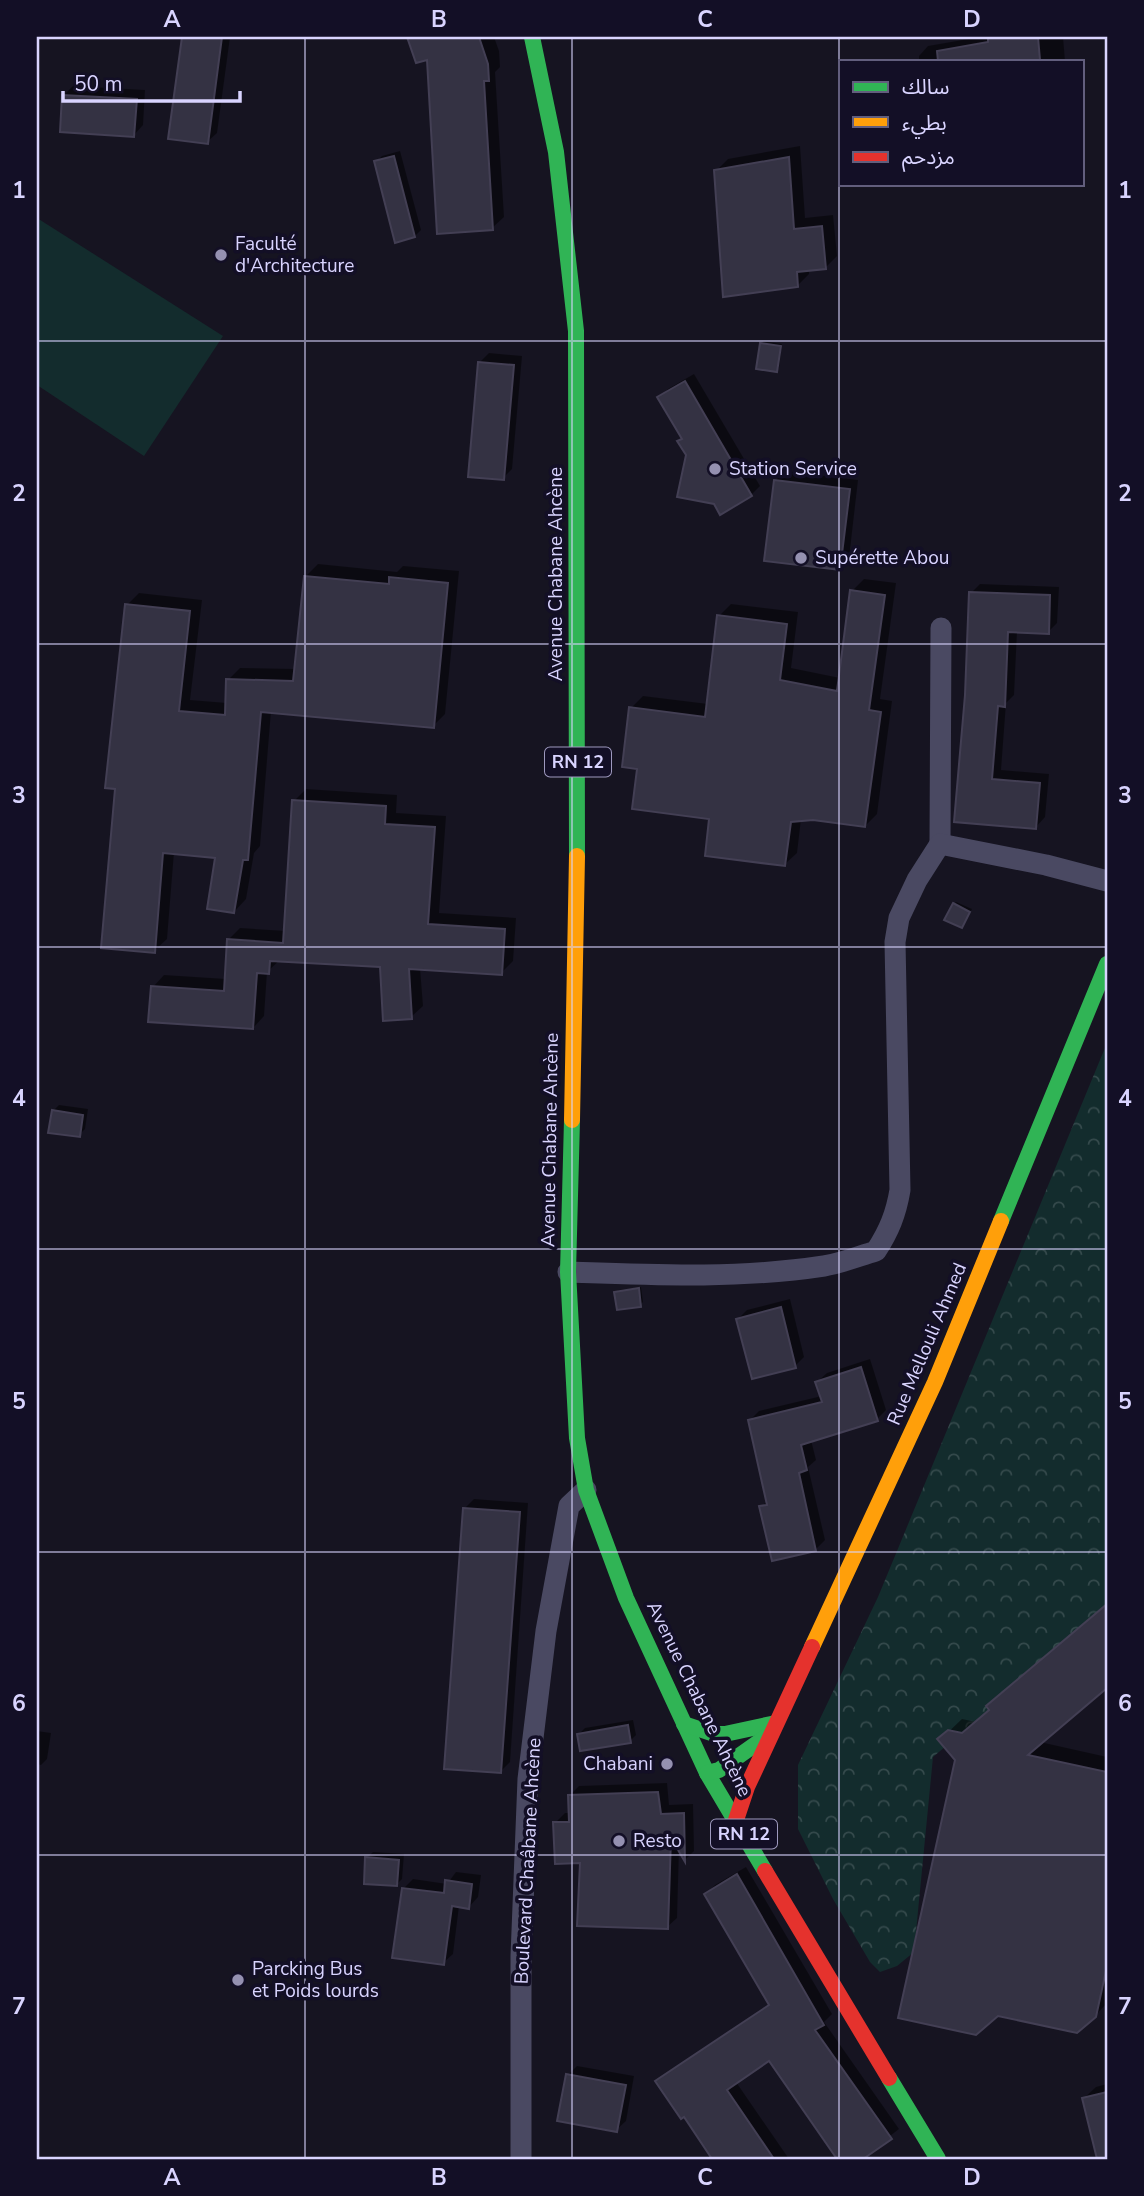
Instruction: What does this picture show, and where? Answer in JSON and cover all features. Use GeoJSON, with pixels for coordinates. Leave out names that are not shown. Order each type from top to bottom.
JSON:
{"type":"FeatureCollection","features":[{"type":"Feature","properties":{"kind":"main road","name":"Avenue Chabane Ahcène"},"geometry":{"type":"LineString","coordinates":[[532,37],[556,152],[576,331],[577,899],[568,1272],[577,1437],[586,1490],[626,1598],[707,1773],[938,2159]]}},
{"type":"Feature","properties":{"kind":"main road","name":"Rue Mellouli Ahmed"},"geometry":{"type":"LineString","coordinates":[[736,1820],[747,1787],[773,1728],[935,1382],[1107,964]]}},
{"type":"Feature","properties":{"kind":"main road"},"geometry":{"type":"LineString","coordinates":[[684,1724],[713,1734],[773,1728]]}},
{"type":"Feature","properties":{"kind":"main road"},"geometry":{"type":"LineString","coordinates":[[707,1773],[719,1770],[773,1728]]}},
{"type":"Feature","properties":{"kind":"main road"},"geometry":{"type":"LineString","coordinates":[[763,1790],[773,1728]]}},
{"type":"Feature","properties":{"kind":"main road"},"geometry":{"type":"LineString","coordinates":[[753,1847],[757,1821]]}},
{"type":"Feature","properties":{"kind":"street"},"geometry":{"type":"LineString","coordinates":[[568,1272],[752,1275],[827,1265],[876,1251],[888,1233],[896,1213],[900,1190],[895,942],[899,918],[917,880],[940,844],[941,628]]}},
{"type":"Feature","properties":{"kind":"street"},"geometry":{"type":"LineString","coordinates":[[940,844],[1046,865],[1107,881]]}},
{"type":"Feature","properties":{"kind":"street","name":"Boulevard Chaâbane Ahcène"},"geometry":{"type":"LineString","coordinates":[[521,2159],[521,1956],[528,1779],[546,1631],[569,1506],[586,1490]]}},
{"type":"Feature","properties":{"kind":"green space"},"geometry":{"type":"Polygon","coordinates":[[[37,218],[223,336],[144,456],[37,385],[37,218]]]}},
{"type":"Feature","properties":{"kind":"green space"},"geometry":{"type":"Polygon","coordinates":[[[1107,1043],[1107,1609],[933,1757],[914,1952],[897,1966],[880,1972],[870,1962],[833,1899],[798,1829],[798,1765],[878,1597],[1107,1043]]]}},
{"type":"Feature","properties":{"kind":"building"},"geometry":{"type":"Polygon","coordinates":[[[182,37],[222,37],[208,144],[168,139],[182,37]]]}},
{"type":"Feature","properties":{"kind":"building"},"geometry":{"type":"Polygon","coordinates":[[[407,37],[479,37],[488,64],[489,81],[484,81],[493,230],[437,234],[427,60],[416,63],[407,37]]]}},
{"type":"Feature","properties":{"kind":"building"},"geometry":{"type":"Polygon","coordinates":[[[988,37],[1038,37],[1040,60],[938,60],[937,51],[988,42],[988,37]]]}},
{"type":"Feature","properties":{"kind":"building"},"geometry":{"type":"Polygon","coordinates":[[[62,95],[137,99],[134,137],[60,132],[62,95]]]}},
{"type":"Feature","properties":{"kind":"building"},"geometry":{"type":"Polygon","coordinates":[[[394,156],[415,237],[395,243],[374,161],[394,156]]]}},
{"type":"Feature","properties":{"kind":"building"},"geometry":{"type":"Polygon","coordinates":[[[789,157],[794,229],[822,226],[826,269],[797,272],[798,287],[723,297],[714,170],[789,157]]]}},
{"type":"Feature","properties":{"kind":"building"},"geometry":{"type":"Polygon","coordinates":[[[760,343],[781,346],[777,372],[756,369],[760,343]]]}},
{"type":"Feature","properties":{"kind":"building"},"geometry":{"type":"Polygon","coordinates":[[[478,362],[514,365],[504,480],[468,477],[478,362]]]}},
{"type":"Feature","properties":{"kind":"building","name":"Station Service"},"geometry":{"type":"Polygon","coordinates":[[[685,381],[752,496],[720,515],[714,504],[677,497],[686,455],[677,441],[682,439],[657,397],[685,381]]]}},
{"type":"Feature","properties":{"kind":"building"},"geometry":{"type":"Polygon","coordinates":[[[774,480],[850,489],[840,570],[764,561],[774,480]]]}},
{"type":"Feature","properties":{"kind":"building"},"geometry":{"type":"Polygon","coordinates":[[[304,576],[389,584],[389,577],[448,583],[434,728],[261,712],[248,860],[243,860],[234,913],[207,909],[215,858],[163,853],[155,953],[101,948],[115,789],[105,788],[125,604],[190,611],[179,711],[225,715],[226,679],[293,681],[304,576]]]}},
{"type":"Feature","properties":{"kind":"building"},"geometry":{"type":"Polygon","coordinates":[[[850,590],[885,595],[869,710],[881,712],[865,827],[813,820],[791,822],[785,866],[705,856],[709,819],[632,809],[637,769],[622,767],[629,707],[705,717],[717,615],[787,624],[780,680],[837,691],[850,590]]]}},
{"type":"Feature","properties":{"kind":"building"},"geometry":{"type":"Polygon","coordinates":[[[969,592],[1050,595],[1049,634],[1008,632],[1005,707],[998,706],[992,779],[1040,783],[1036,829],[954,822],[965,695],[969,592]]]}},
{"type":"Feature","properties":{"kind":"building"},"geometry":{"type":"Polygon","coordinates":[[[292,800],[386,806],[385,824],[435,827],[428,924],[505,929],[502,975],[409,969],[412,1019],[383,1021],[380,967],[270,961],[269,974],[257,973],[253,1029],[148,1022],[151,986],[224,991],[227,939],[283,943],[292,800]]]}},
{"type":"Feature","properties":{"kind":"building"},"geometry":{"type":"Polygon","coordinates":[[[953,903],[970,912],[962,928],[944,920],[953,903]]]}},
{"type":"Feature","properties":{"kind":"building"},"geometry":{"type":"Polygon","coordinates":[[[52,1110],[83,1115],[80,1137],[48,1133],[52,1110]]]}},
{"type":"Feature","properties":{"kind":"building"},"geometry":{"type":"Polygon","coordinates":[[[639,1288],[641,1307],[617,1310],[614,1292],[639,1288]]]}},
{"type":"Feature","properties":{"kind":"building"},"geometry":{"type":"Polygon","coordinates":[[[781,1307],[796,1368],[752,1379],[736,1319],[781,1307]]]}},
{"type":"Feature","properties":{"kind":"building"},"geometry":{"type":"Polygon","coordinates":[[[861,1367],[878,1421],[801,1445],[807,1470],[799,1473],[816,1551],[772,1561],[759,1506],[767,1505],[748,1420],[822,1402],[815,1382],[861,1367]]]}},
{"type":"Feature","properties":{"kind":"building"},"geometry":{"type":"Polygon","coordinates":[[[463,1508],[520,1512],[501,1773],[444,1769],[463,1508]]]}},
{"type":"Feature","properties":{"kind":"building"},"geometry":{"type":"Polygon","coordinates":[[[1107,1604],[1107,1688],[1028,1755],[1107,1772],[1107,1966],[1096,2017],[1077,2033],[998,2016],[976,2035],[898,2018],[955,1760],[937,1739],[948,1730],[962,1733],[989,1710],[986,1706],[1107,1604]]]}},
{"type":"Feature","properties":{"kind":"building"},"geometry":{"type":"Polygon","coordinates":[[[628,1725],[631,1743],[580,1751],[577,1734],[628,1725]]]}},
{"type":"Feature","properties":{"kind":"building"},"geometry":{"type":"Polygon","coordinates":[[[658,1792],[661,1814],[684,1813],[685,1862],[671,1838],[668,1929],[577,1926],[580,1863],[555,1864],[553,1822],[569,1822],[568,1795],[658,1792]]]}},
{"type":"Feature","properties":{"kind":"building"},"geometry":{"type":"Polygon","coordinates":[[[365,1857],[399,1860],[397,1886],[364,1884],[365,1857]]]}},
{"type":"Feature","properties":{"kind":"building"},"geometry":{"type":"Polygon","coordinates":[[[737,1874],[824,2025],[815,2030],[892,2139],[863,2159],[837,2159],[769,2061],[727,2090],[774,2159],[712,2159],[684,2117],[681,2119],[655,2081],[769,2005],[704,1894],[737,1874]]]}},
{"type":"Feature","properties":{"kind":"building"},"geometry":{"type":"Polygon","coordinates":[[[445,1880],[472,1884],[469,1909],[452,1906],[444,1965],[392,1958],[402,1888],[444,1893],[445,1880]]]}},
{"type":"Feature","properties":{"kind":"building"},"geometry":{"type":"Polygon","coordinates":[[[566,2074],[626,2085],[617,2132],[557,2121],[566,2074]]]}},
{"type":"Feature","properties":{"kind":"building"},"geometry":{"type":"Polygon","coordinates":[[[1107,2092],[1107,2159],[1097,2159],[1082,2098],[1107,2092]]]}},
{"type":"Feature","properties":{"kind":"traffic: fast"},"geometry":{"type":"LineString","coordinates":[[532,37],[556,152],[576,331],[577,856]]}},
{"type":"Feature","properties":{"kind":"traffic: fast"},"geometry":{"type":"LineString","coordinates":[[1001,1221],[1107,964]]}},
{"type":"Feature","properties":{"kind":"traffic: fast"},"geometry":{"type":"LineString","coordinates":[[572,1120],[568,1272],[577,1438],[586,1490],[626,1598],[707,1773],[765,1871]]}},
{"type":"Feature","properties":{"kind":"traffic: fast"},"geometry":{"type":"LineString","coordinates":[[684,1724],[714,1734],[725,1734],[776,1723]]}},
{"type":"Feature","properties":{"kind":"traffic: fast"},"geometry":{"type":"LineString","coordinates":[[707,1773],[719,1770],[770,1734]]}},
{"type":"Feature","properties":{"kind":"traffic: fast"},"geometry":{"type":"LineString","coordinates":[[889,2078],[938,2159]]}},
{"type":"Feature","properties":{"kind":"traffic: slow"},"geometry":{"type":"LineString","coordinates":[[572,1120],[577,856]]}},
{"type":"Feature","properties":{"kind":"traffic: slow"},"geometry":{"type":"LineString","coordinates":[[812,1647],[935,1382],[1001,1221]]}},
{"type":"Feature","properties":{"kind":"traffic: jam"},"geometry":{"type":"LineString","coordinates":[[736,1820],[747,1787],[812,1647]]}},
{"type":"Feature","properties":{"kind":"traffic: jam"},"geometry":{"type":"LineString","coordinates":[[765,1871],[889,2078]]}},
{"type":"Feature","properties":{"kind":"place","name":"Faculté d'Architecture"},"geometry":{"type":"Point","coordinates":[221,255]}},
{"type":"Feature","properties":{"kind":"place","name":"Station Service"},"geometry":{"type":"Point","coordinates":[715,469]}},
{"type":"Feature","properties":{"kind":"place","name":"Supérette Abou"},"geometry":{"type":"Point","coordinates":[801,558]}},
{"type":"Feature","properties":{"kind":"place","name":"Chabani"},"geometry":{"type":"Point","coordinates":[667,1764]}},
{"type":"Feature","properties":{"kind":"place","name":"Resto"},"geometry":{"type":"Point","coordinates":[619,1841]}},
{"type":"Feature","properties":{"kind":"place","name":"Parcking Bus et Poids lourds"},"geometry":{"type":"Point","coordinates":[238,1980]}}]}
